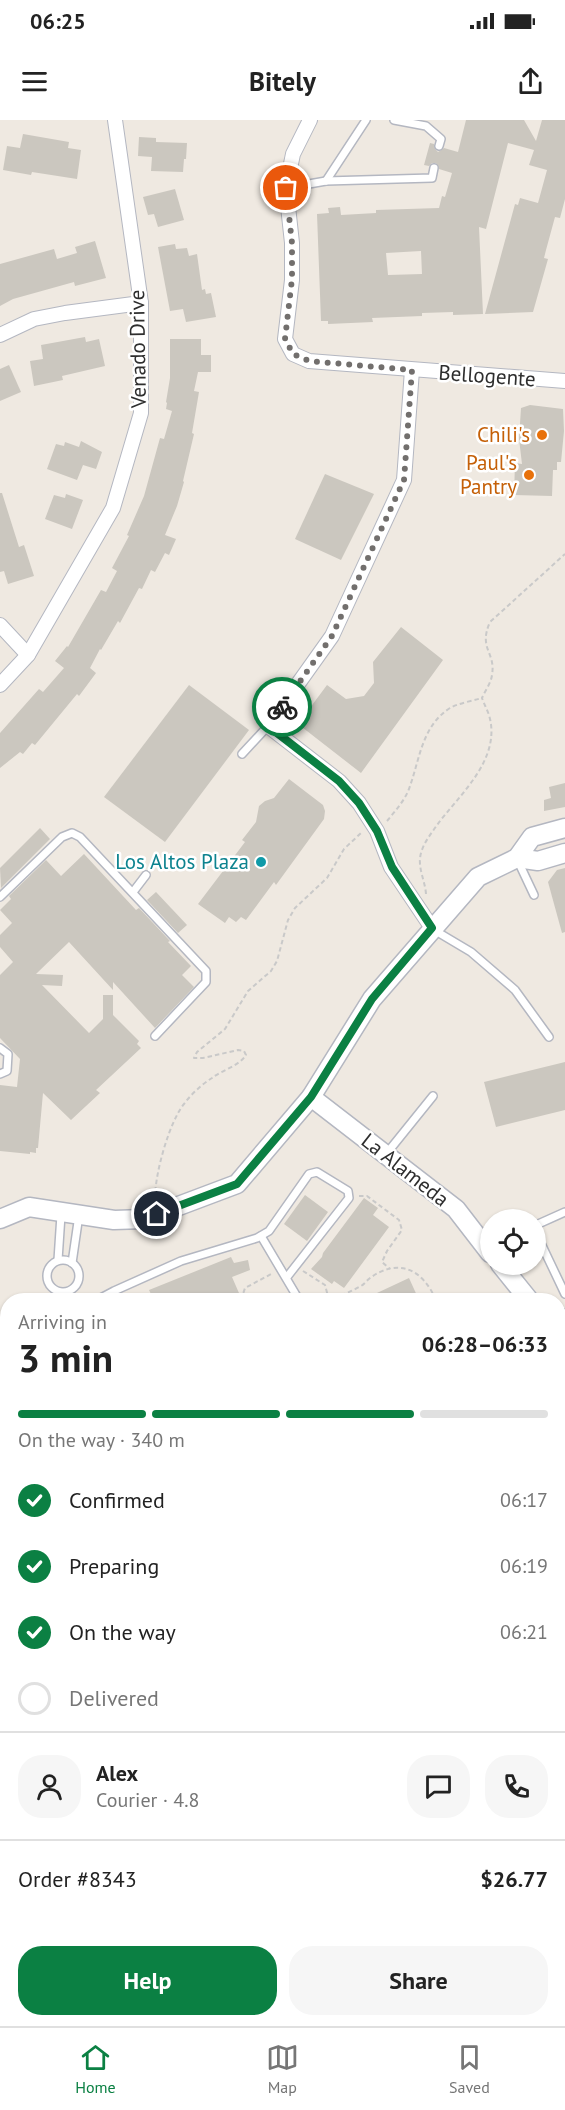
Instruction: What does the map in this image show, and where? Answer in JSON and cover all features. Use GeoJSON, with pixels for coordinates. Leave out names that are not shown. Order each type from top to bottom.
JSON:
{"type":"FeatureCollection","features":[{"type":"Feature","properties":{"kind":"street","name":"Venado Drive"},"geometry":{"type":"LineString","coordinates":[[0,685],[28,655],[113,508],[141,413],[141,303],[115,120]]}},
{"type":"Feature","properties":{"kind":"street","name":"Bellogente"},"geometry":{"type":"LineString","coordinates":[[310,120],[293,154],[286,188],[292,243],[292,279],[285,339],[293,354],[309,361],[565,381]]}},
{"type":"Feature","properties":{"kind":"street"},"geometry":{"type":"LineString","coordinates":[[0,335],[34,319],[141,303]]}},
{"type":"Feature","properties":{"kind":"street"},"geometry":{"type":"LineString","coordinates":[[412,370],[404,480],[332,636],[268,726],[339,781],[359,803],[375,827],[392,867],[427,922]]}},
{"type":"Feature","properties":{"kind":"street"},"geometry":{"type":"LineString","coordinates":[[0,625],[28,655]]}},
{"type":"Feature","properties":{"kind":"street"},"geometry":{"type":"LineString","coordinates":[[0,1219],[29,1207],[114,1220],[144,1219],[237,1184],[311,1097],[372,999],[427,922],[478,877],[517,858],[532,837],[565,828]]}},
{"type":"Feature","properties":{"kind":"street"},"geometry":{"type":"LineString","coordinates":[[517,858],[538,861],[565,854]]}},
{"type":"Feature","properties":{"kind":"street","name":"La Alameda"},"geometry":{"type":"LineString","coordinates":[[311,1097],[456,1209],[480,1240]]}},
{"type":"Feature","properties":{"kind":"street"},"geometry":{"type":"LineString","coordinates":[[509,1275],[523,1293]]}},
{"type":"Feature","properties":{"kind":"lane"},"geometry":{"type":"LineString","coordinates":[[326,181],[366,120]]}},
{"type":"Feature","properties":{"kind":"lane"},"geometry":{"type":"LineString","coordinates":[[394,120],[426,126],[441,139],[439,146]]}},
{"type":"Feature","properties":{"kind":"lane"},"geometry":{"type":"LineString","coordinates":[[286,188],[326,181],[432,178],[434,168]]}},
{"type":"Feature","properties":{"kind":"lane"},"geometry":{"type":"LineString","coordinates":[[242,754],[268,726]]}},
{"type":"Feature","properties":{"kind":"lane"},"geometry":{"type":"LineString","coordinates":[[0,897],[62,837],[72,833],[80,837],[206,970],[206,982],[155,1036]]}},
{"type":"Feature","properties":{"kind":"lane"},"geometry":{"type":"LineString","coordinates":[[517,858],[534,895]]}},
{"type":"Feature","properties":{"kind":"lane"},"geometry":{"type":"LineString","coordinates":[[132,892],[146,875]]}},
{"type":"Feature","properties":{"kind":"lane"},"geometry":{"type":"LineString","coordinates":[[427,922],[471,952],[515,990],[549,1037]]}},
{"type":"Feature","properties":{"kind":"lane"},"geometry":{"type":"LineString","coordinates":[[0,1048],[8,1054],[8,1071],[0,1074]]}},
{"type":"Feature","properties":{"kind":"lane"},"geometry":{"type":"LineString","coordinates":[[385,1155],[433,1096]]}},
{"type":"Feature","properties":{"kind":"lane"},"geometry":{"type":"LineString","coordinates":[[110,1293],[181,1261],[261,1236],[268,1231],[309,1174],[317,1172],[348,1191],[349,1198],[287,1277]]}},
{"type":"Feature","properties":{"kind":"lane"},"geometry":{"type":"LineString","coordinates":[[546,1221],[565,1212]]}},
{"type":"Feature","properties":{"kind":"lane"},"geometry":{"type":"LineString","coordinates":[[58,1260],[70,1213]]}},
{"type":"Feature","properties":{"kind":"lane"},"geometry":{"type":"LineString","coordinates":[[70,1213],[72,1263],[79,1273],[78,1281],[74,1288],[67,1292],[52,1289],[46,1275],[49,1267],[62,1259],[72,1263]]}},
{"type":"Feature","properties":{"kind":"lane"},"geometry":{"type":"LineString","coordinates":[[261,1236],[295,1293]]}},
{"type":"Feature","properties":{"kind":"lane"},"geometry":{"type":"LineString","coordinates":[[546,1254],[565,1293]]}},
{"type":"Feature","properties":{"kind":"path"},"geometry":{"type":"LineString","coordinates":[[157,1214],[155,1190],[158,1170],[177,1114],[198,1089],[211,1078],[242,1061],[246,1055],[244,1051],[238,1050],[195,1058],[197,1052],[225,1029],[248,991],[271,971],[277,961],[288,920],[295,908],[327,878],[344,849],[375,827],[404,799],[410,787],[420,748],[434,724],[451,708],[482,698],[492,677],[492,664],[484,641],[490,622],[565,554]]}},
{"type":"Feature","properties":{"kind":"path"},"geometry":{"type":"LineString","coordinates":[[427,922],[426,892],[420,870],[420,855],[426,841],[471,784],[482,766],[491,735],[489,716],[482,698]]}},
{"type":"Feature","properties":{"kind":"path"},"geometry":{"type":"LineString","coordinates":[[348,1195],[367,1196],[399,1220],[402,1230],[382,1262],[390,1269]]}},
{"type":"Feature","properties":{"kind":"path"},"geometry":{"type":"LineString","coordinates":[[297,1265],[325,1285],[327,1293]]}},
{"type":"Feature","properties":{"kind":"path"},"geometry":{"type":"LineString","coordinates":[[348,1293],[362,1286],[370,1278],[390,1269],[405,1267],[416,1274],[432,1293]]}},
{"type":"Feature","properties":{"kind":"path"},"geometry":{"type":"LineString","coordinates":[[243,1293],[245,1288],[282,1269]]}},
{"type":"Feature","properties":{"kind":"building"},"geometry":{"type":"Polygon","coordinates":[[[466,120],[524,120],[536,141],[542,120],[565,120],[565,199],[560,218],[555,217],[544,258],[548,259],[533,312],[485,314],[515,204],[518,205],[520,198],[538,203],[547,170],[529,165],[534,150],[508,143],[486,229],[479,227],[483,314],[422,313],[422,316],[372,318],[373,322],[328,324],[328,321],[321,321],[317,214],[329,213],[328,208],[340,207],[341,215],[376,213],[376,210],[439,208],[452,173],[439,169],[436,163],[429,166],[424,165],[430,143],[434,144],[438,152],[444,148],[458,152],[466,120]],[[421,251],[386,253],[388,275],[422,274],[421,251]]]}},
{"type":"Feature","properties":{"kind":"building"},"geometry":{"type":"Polygon","coordinates":[[[23,134],[69,142],[68,148],[81,150],[77,179],[3,170],[7,146],[20,148],[23,134]]]}},
{"type":"Feature","properties":{"kind":"building"},"geometry":{"type":"Polygon","coordinates":[[[139,137],[156,138],[156,142],[187,143],[183,172],[151,171],[152,157],[138,156],[139,137]]]}},
{"type":"Feature","properties":{"kind":"building"},"geometry":{"type":"Polygon","coordinates":[[[175,189],[184,220],[158,227],[154,214],[148,215],[143,197],[175,189]]]}},
{"type":"Feature","properties":{"kind":"building"},"geometry":{"type":"Polygon","coordinates":[[[95,241],[106,278],[75,286],[74,282],[13,299],[0,306],[0,264],[54,249],[57,259],[77,253],[75,247],[95,241]]]}},
{"type":"Feature","properties":{"kind":"building"},"geometry":{"type":"Polygon","coordinates":[[[175,244],[176,249],[187,248],[189,256],[197,254],[202,290],[205,289],[206,294],[211,293],[216,317],[186,322],[183,309],[170,311],[158,247],[175,244]]]}},
{"type":"Feature","properties":{"kind":"building"},"geometry":{"type":"Polygon","coordinates":[[[85,337],[86,342],[99,339],[105,366],[62,376],[63,380],[34,386],[30,361],[43,359],[41,345],[85,337]]]}},
{"type":"Feature","properties":{"kind":"building"},"geometry":{"type":"Polygon","coordinates":[[[170,339],[201,339],[201,355],[211,355],[211,372],[198,372],[194,391],[199,392],[192,433],[194,434],[184,482],[165,535],[176,539],[169,555],[165,553],[155,572],[151,570],[142,589],[139,588],[120,623],[118,621],[100,649],[90,668],[96,673],[79,696],[77,694],[35,745],[32,743],[23,754],[20,752],[0,768],[0,733],[39,689],[43,692],[64,668],[55,661],[68,647],[101,590],[106,592],[117,571],[112,568],[129,536],[127,535],[144,496],[160,438],[164,439],[172,411],[166,409],[170,378],[170,339]]]}},
{"type":"Feature","properties":{"kind":"building"},"geometry":{"type":"Polygon","coordinates":[[[9,365],[21,392],[0,401],[0,369],[9,365]]]}},
{"type":"Feature","properties":{"kind":"building"},"geometry":{"type":"Polygon","coordinates":[[[530,405],[563,409],[564,431],[561,462],[557,462],[557,470],[553,470],[552,496],[514,495],[515,463],[522,464],[519,439],[521,408],[530,405]]]}},
{"type":"Feature","properties":{"kind":"building"},"geometry":{"type":"Polygon","coordinates":[[[81,441],[102,452],[96,469],[83,465],[77,480],[47,469],[56,444],[64,446],[65,442],[79,447],[81,441]]]}},
{"type":"Feature","properties":{"kind":"building"},"geometry":{"type":"Polygon","coordinates":[[[325,474],[374,494],[341,560],[295,539],[325,474]]]}},
{"type":"Feature","properties":{"kind":"building"},"geometry":{"type":"Polygon","coordinates":[[[0,493],[2,493],[19,547],[24,545],[34,576],[8,584],[4,571],[0,572],[0,493]]]}},
{"type":"Feature","properties":{"kind":"building"},"geometry":{"type":"Polygon","coordinates":[[[66,494],[83,500],[72,529],[45,519],[54,495],[65,498],[66,494]]]}},
{"type":"Feature","properties":{"kind":"building"},"geometry":{"type":"Polygon","coordinates":[[[401,627],[443,660],[361,773],[298,724],[327,685],[346,699],[364,696],[374,683],[373,662],[401,627]]]}},
{"type":"Feature","properties":{"kind":"building"},"geometry":{"type":"Polygon","coordinates":[[[189,685],[249,730],[165,842],[104,797],[189,685]]]}},
{"type":"Feature","properties":{"kind":"building","name":"Los Altos Plaza"},"geometry":{"type":"Polygon","coordinates":[[[289,779],[323,805],[324,819],[276,885],[274,882],[246,920],[241,917],[236,922],[229,917],[225,923],[198,904],[245,842],[242,840],[256,822],[259,806],[274,798],[289,779]]]}},
{"type":"Feature","properties":{"kind":"building"},"geometry":{"type":"Polygon","coordinates":[[[565,783],[565,807],[544,811],[544,800],[551,798],[549,787],[565,783]]]}},
{"type":"Feature","properties":{"kind":"building"},"geometry":{"type":"Polygon","coordinates":[[[40,828],[50,839],[1,888],[0,868],[40,828]]]}},
{"type":"Feature","properties":{"kind":"building"},"geometry":{"type":"Polygon","coordinates":[[[84,854],[136,910],[139,908],[191,966],[182,975],[194,987],[155,1028],[113,982],[113,990],[69,942],[36,974],[63,975],[62,986],[42,985],[89,1033],[103,1019],[103,995],[113,995],[113,1015],[139,1041],[137,1044],[141,1048],[96,1090],[100,1093],[71,1120],[43,1093],[36,1153],[0,1151],[0,1085],[17,1087],[20,1059],[0,1038],[0,975],[13,962],[0,947],[0,935],[12,923],[0,910],[11,899],[9,896],[46,860],[61,876],[84,854]]]}},
{"type":"Feature","properties":{"kind":"building"},"geometry":{"type":"Polygon","coordinates":[[[565,868],[565,932],[562,933],[548,882],[557,870],[565,868]]]}},
{"type":"Feature","properties":{"kind":"building"},"geometry":{"type":"Polygon","coordinates":[[[156,892],[187,925],[178,933],[147,900],[156,892]]]}},
{"type":"Feature","properties":{"kind":"building"},"geometry":{"type":"Polygon","coordinates":[[[565,1062],[565,1110],[496,1127],[484,1082],[565,1062]]]}},
{"type":"Feature","properties":{"kind":"building"},"geometry":{"type":"Polygon","coordinates":[[[305,1195],[328,1212],[307,1241],[284,1224],[305,1195]]]}},
{"type":"Feature","properties":{"kind":"building"},"geometry":{"type":"Polygon","coordinates":[[[364,1198],[378,1208],[373,1215],[389,1227],[344,1288],[334,1281],[332,1284],[311,1269],[364,1198]]]}},
{"type":"Feature","properties":{"kind":"building"},"geometry":{"type":"Polygon","coordinates":[[[231,1257],[234,1263],[248,1260],[250,1270],[232,1277],[239,1293],[150,1293],[149,1290],[231,1257]]]}},
{"type":"Feature","properties":{"kind":"building"},"geometry":{"type":"Polygon","coordinates":[[[409,1278],[416,1293],[377,1293],[409,1278]]]}},
{"type":"Feature","properties":{"kind":"way so far"},"geometry":{"type":"LineString","coordinates":[[282,707],[332,636],[404,480],[412,370],[309,361],[293,354],[285,339],[292,279],[292,243],[286,188]]}},
{"type":"Feature","properties":{"kind":"place","name":"Chili's"},"geometry":{"type":"Point","coordinates":[542,435]}},
{"type":"Feature","properties":{"kind":"place","name":"Paul's Pantry"},"geometry":{"type":"Point","coordinates":[529,475]}},
{"type":"Feature","properties":{"kind":"place","name":"Los Altos Plaza"},"geometry":{"type":"Point","coordinates":[261,862]}},
{"type":"Feature","properties":{"kind":"route"},"geometry":{"type":"LineString","coordinates":[[157,1214],[237,1184],[311,1097],[372,999],[432,928],[392,867],[377,831],[359,803],[339,781],[268,726],[282,707]]}}]}
